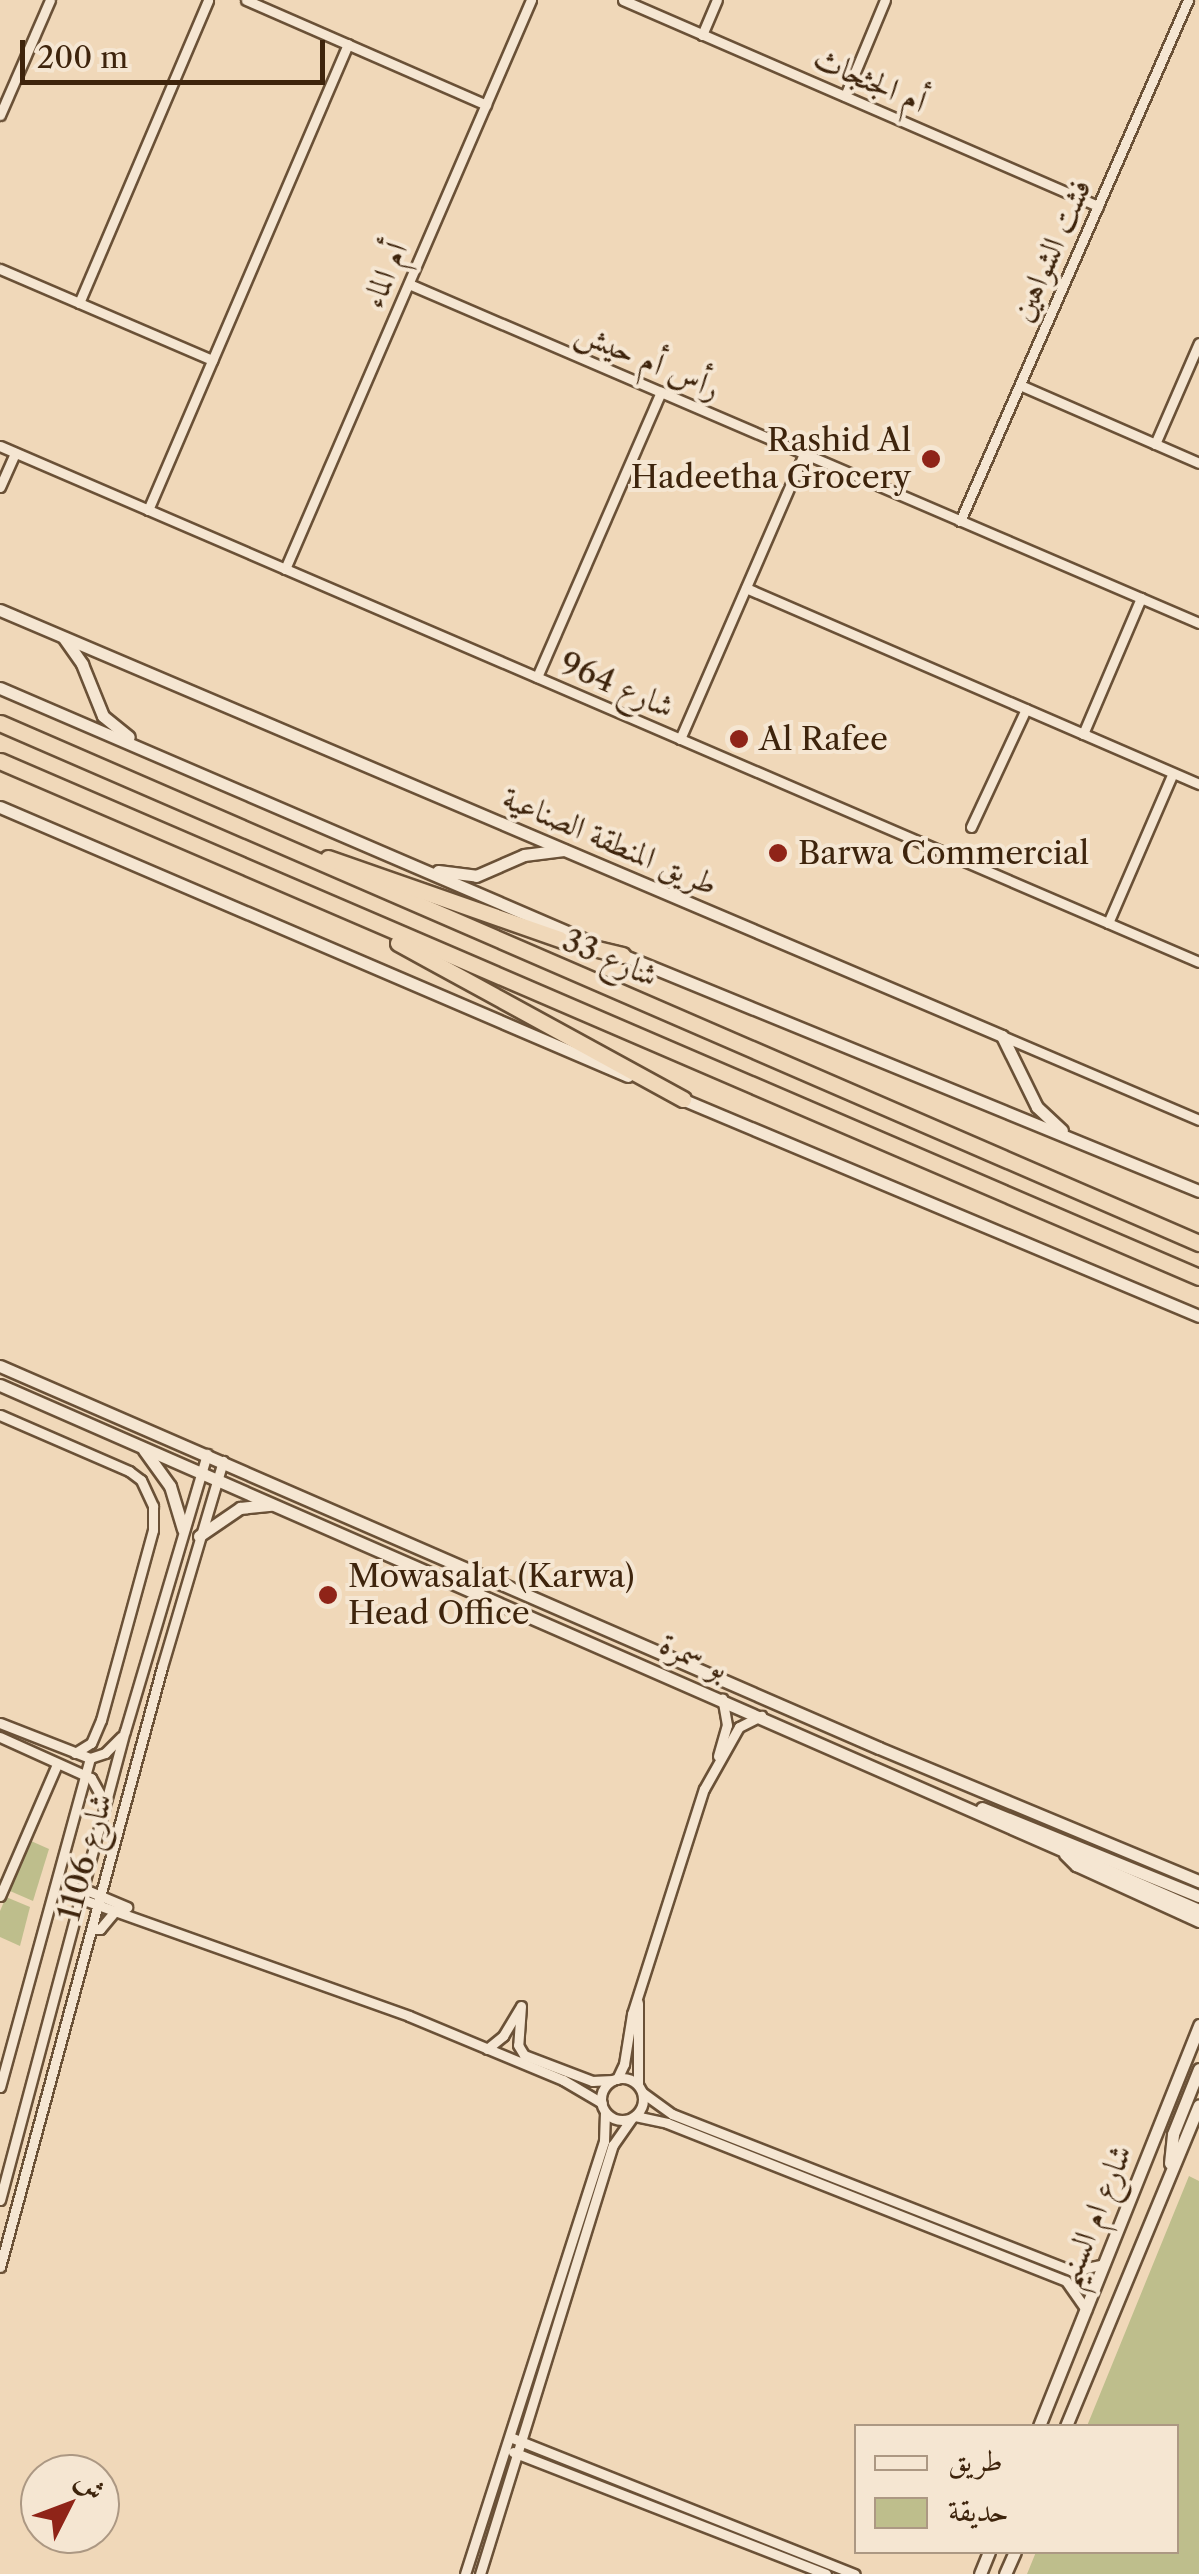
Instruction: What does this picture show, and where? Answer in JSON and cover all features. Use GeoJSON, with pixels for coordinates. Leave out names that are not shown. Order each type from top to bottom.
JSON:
{"type":"FeatureCollection","features":[{"type":"Feature","properties":{"kind":"highway","name":"شارع 33"},"geometry":{"type":"LineString","coordinates":[[0,723],[1199,1243]]}},
{"type":"Feature","properties":{"kind":"highway","name":"شارع 33"},"geometry":{"type":"LineString","coordinates":[[0,761],[1199,1277]]}},
{"type":"Feature","properties":{"kind":"highway"},"geometry":{"type":"LineString","coordinates":[[299,853],[358,866],[568,942],[622,955]]}},
{"type":"Feature","properties":{"kind":"highway"},"geometry":{"type":"LineString","coordinates":[[339,908],[683,1100]]}},
{"type":"Feature","properties":{"kind":"street"},"geometry":{"type":"LineString","coordinates":[[0,115],[50,0]]}},
{"type":"Feature","properties":{"kind":"street"},"geometry":{"type":"LineString","coordinates":[[79,303],[208,0]]}},
{"type":"Feature","properties":{"kind":"street"},"geometry":{"type":"LineString","coordinates":[[246,0],[486,104]]}},
{"type":"Feature","properties":{"kind":"street","name":"أم الماء"},"geometry":{"type":"LineString","coordinates":[[286,569],[531,0]]}},
{"type":"Feature","properties":{"kind":"street","name":"أم الجثجاث"},"geometry":{"type":"LineString","coordinates":[[623,0],[1098,206]]}},
{"type":"Feature","properties":{"kind":"street"},"geometry":{"type":"LineString","coordinates":[[702,34],[717,0]]}},
{"type":"Feature","properties":{"kind":"street"},"geometry":{"type":"LineString","coordinates":[[845,96],[886,0]]}},
{"type":"Feature","properties":{"kind":"street","name":"فشت الشواهين"},"geometry":{"type":"LineString","coordinates":[[960,521],[1188,0]]}},
{"type":"Feature","properties":{"kind":"street"},"geometry":{"type":"LineString","coordinates":[[148,510],[348,44]]}},
{"type":"Feature","properties":{"kind":"street"},"geometry":{"type":"LineString","coordinates":[[0,269],[212,360]]}},
{"type":"Feature","properties":{"kind":"street","name":"رأس أم حيش"},"geometry":{"type":"LineString","coordinates":[[408,284],[1199,623]]}},
{"type":"Feature","properties":{"kind":"street"},"geometry":{"type":"LineString","coordinates":[[1155,444],[1199,343]]}},
{"type":"Feature","properties":{"kind":"street"},"geometry":{"type":"LineString","coordinates":[[1020,385],[1199,463]]}},
{"type":"Feature","properties":{"kind":"street"},"geometry":{"type":"LineString","coordinates":[[536,678],[661,392]]}},
{"type":"Feature","properties":{"kind":"street","name":"شارع 964"},"geometry":{"type":"LineString","coordinates":[[0,446],[1199,962]]}},
{"type":"Feature","properties":{"kind":"street"},"geometry":{"type":"LineString","coordinates":[[0,487],[15,453]]}},
{"type":"Feature","properties":{"kind":"street"},"geometry":{"type":"LineString","coordinates":[[680,739],[804,454]]}},
{"type":"Feature","properties":{"kind":"street"},"geometry":{"type":"LineString","coordinates":[[746,588],[1199,784]]}},
{"type":"Feature","properties":{"kind":"street"},"geometry":{"type":"LineString","coordinates":[[1083,734],[1141,598]]}},
{"type":"Feature","properties":{"kind":"street","name":"طريق المنطقة الصناعية"},"geometry":{"type":"LineString","coordinates":[[0,610],[1199,1120]]}},
{"type":"Feature","properties":{"kind":"street"},"geometry":{"type":"LineString","coordinates":[[63,637],[82,664],[103,716],[163,758]]}},
{"type":"Feature","properties":{"kind":"street"},"geometry":{"type":"LineString","coordinates":[[0,688],[622,955],[1199,1192]]}},
{"type":"Feature","properties":{"kind":"street"},"geometry":{"type":"LineString","coordinates":[[971,827],[1026,709]]}},
{"type":"Feature","properties":{"kind":"street"},"geometry":{"type":"LineString","coordinates":[[1108,924],[1173,773]]}},
{"type":"Feature","properties":{"kind":"street"},"geometry":{"type":"LineString","coordinates":[[0,808],[1199,1316]]}},
{"type":"Feature","properties":{"kind":"street"},"geometry":{"type":"LineString","coordinates":[[401,862],[467,876],[524,855],[568,850]]}},
{"type":"Feature","properties":{"kind":"street"},"geometry":{"type":"LineString","coordinates":[[1002,1036],[1037,1107],[1073,1138]]}},
{"type":"Feature","properties":{"kind":"street","name":"بو سمرة"},"geometry":{"type":"LineString","coordinates":[[0,1366],[880,1748],[1195,1878]]}},
{"type":"Feature","properties":{"kind":"street","name":"بو سمرة"},"geometry":{"type":"LineString","coordinates":[[0,1385],[963,1803],[1199,1910]]}},
{"type":"Feature","properties":{"kind":"street"},"geometry":{"type":"LineString","coordinates":[[0,1415],[129,1470],[141,1480],[153,1506],[153,1530],[96,1733],[75,1753]]}},
{"type":"Feature","properties":{"kind":"street"},"geometry":{"type":"LineString","coordinates":[[142,1447],[170,1486],[183,1529]]}},
{"type":"Feature","properties":{"kind":"street","name":"شارع 1106"},"geometry":{"type":"LineString","coordinates":[[0,2200],[125,1731],[207,1454]]}},
{"type":"Feature","properties":{"kind":"street","name":"شارع 1106"},"geometry":{"type":"LineString","coordinates":[[0,2267],[199,1536],[224,1462]]}},
{"type":"Feature","properties":{"kind":"street"},"geometry":{"type":"LineString","coordinates":[[199,1536],[240,1508],[280,1506]]}},
{"type":"Feature","properties":{"kind":"street"},"geometry":{"type":"LineString","coordinates":[[717,1763],[727,1726],[722,1698]]}},
{"type":"Feature","properties":{"kind":"street"},"geometry":{"type":"LineString","coordinates":[[480,2574],[522,2443],[530,2398],[604,2141],[602,2092],[615,2079],[704,1789],[739,1727],[764,1716]]}},
{"type":"Feature","properties":{"kind":"street"},"geometry":{"type":"LineString","coordinates":[[0,1723],[90,1758],[105,1753],[125,1731]]}},
{"type":"Feature","properties":{"kind":"street"},"geometry":{"type":"LineString","coordinates":[[0,1737],[84,1775],[99,1786],[105,1806]]}},
{"type":"Feature","properties":{"kind":"street"},"geometry":{"type":"LineString","coordinates":[[0,2087],[90,1758]]}},
{"type":"Feature","properties":{"kind":"street"},"geometry":{"type":"LineString","coordinates":[[0,1896],[57,1764]]}},
{"type":"Feature","properties":{"kind":"street"},"geometry":{"type":"LineString","coordinates":[[963,1803],[999,1812],[1199,1896]]}},
{"type":"Feature","properties":{"kind":"street"},"geometry":{"type":"LineString","coordinates":[[1058,1848],[1076,1865],[1199,1921]]}},
{"type":"Feature","properties":{"kind":"street"},"geometry":{"type":"LineString","coordinates":[[108,1875],[121,1908]]}},
{"type":"Feature","properties":{"kind":"street"},"geometry":{"type":"LineString","coordinates":[[82,1894],[563,2080],[621,2120],[633,2118],[667,2124],[1066,2282],[1086,2310]]}},
{"type":"Feature","properties":{"kind":"street"},"geometry":{"type":"LineString","coordinates":[[93,1929],[100,1929],[121,1908]]}},
{"type":"Feature","properties":{"kind":"street"},"geometry":{"type":"LineString","coordinates":[[465,2574],[510,2437],[530,2398],[614,2145],[642,2106],[638,2002]]}},
{"type":"Feature","properties":{"kind":"street"},"geometry":{"type":"LineString","coordinates":[[488,2049],[503,2036],[521,2006],[518,2045],[524,2056],[592,2081],[615,2079],[640,2089],[672,2114],[1072,2271],[1087,2271],[1104,2264]]}},
{"type":"Feature","properties":{"kind":"street","name":"شارع ام السنيم"},"geometry":{"type":"LineString","coordinates":[[1040,2424],[1199,2025]]}},
{"type":"Feature","properties":{"kind":"street"},"geometry":{"type":"LineString","coordinates":[[0,2042],[11,2046]]}},
{"type":"Feature","properties":{"kind":"street"},"geometry":{"type":"LineString","coordinates":[[1169,2178],[1173,2134],[1199,2069]]}},
{"type":"Feature","properties":{"kind":"street","name":"شارع ام السنيم"},"geometry":{"type":"LineString","coordinates":[[1067,2424],[1199,2106]]}},
{"type":"Feature","properties":{"kind":"street"},"geometry":{"type":"LineString","coordinates":[[806,2179],[811,2167]]}},
{"type":"Feature","properties":{"kind":"street"},"geometry":{"type":"LineString","coordinates":[[510,2437],[855,2574]]}},
{"type":"Feature","properties":{"kind":"street"},"geometry":{"type":"LineString","coordinates":[[506,2448],[826,2574]]}},
{"type":"Feature","properties":{"kind":"green space"},"geometry":{"type":"Polygon","coordinates":[[[31,1841],[49,1849],[33,1901],[10,1891],[31,1841]]]}},
{"type":"Feature","properties":{"kind":"green space"},"geometry":{"type":"Polygon","coordinates":[[[6,1897],[30,1907],[20,1946],[0,1937],[0,1911],[6,1897]]]}},
{"type":"Feature","properties":{"kind":"green space"},"geometry":{"type":"Polygon","coordinates":[[[1189,2176],[1199,2181],[1199,2574],[1027,2574],[1035,2554],[1179,2554],[1179,2424],[1088,2424],[1189,2176]]]}},
{"type":"Feature","properties":{"kind":"place","name":"Rashid Al Hadeetha Grocery"},"geometry":{"type":"Point","coordinates":[931,459]}},
{"type":"Feature","properties":{"kind":"place","name":"Al Rafee"},"geometry":{"type":"Point","coordinates":[739,739]}},
{"type":"Feature","properties":{"kind":"place","name":"Barwa Commercial"},"geometry":{"type":"Point","coordinates":[778,853]}},
{"type":"Feature","properties":{"kind":"place","name":"Mowasalat (Karwa) Head Office"},"geometry":{"type":"Point","coordinates":[328,1595]}}]}
